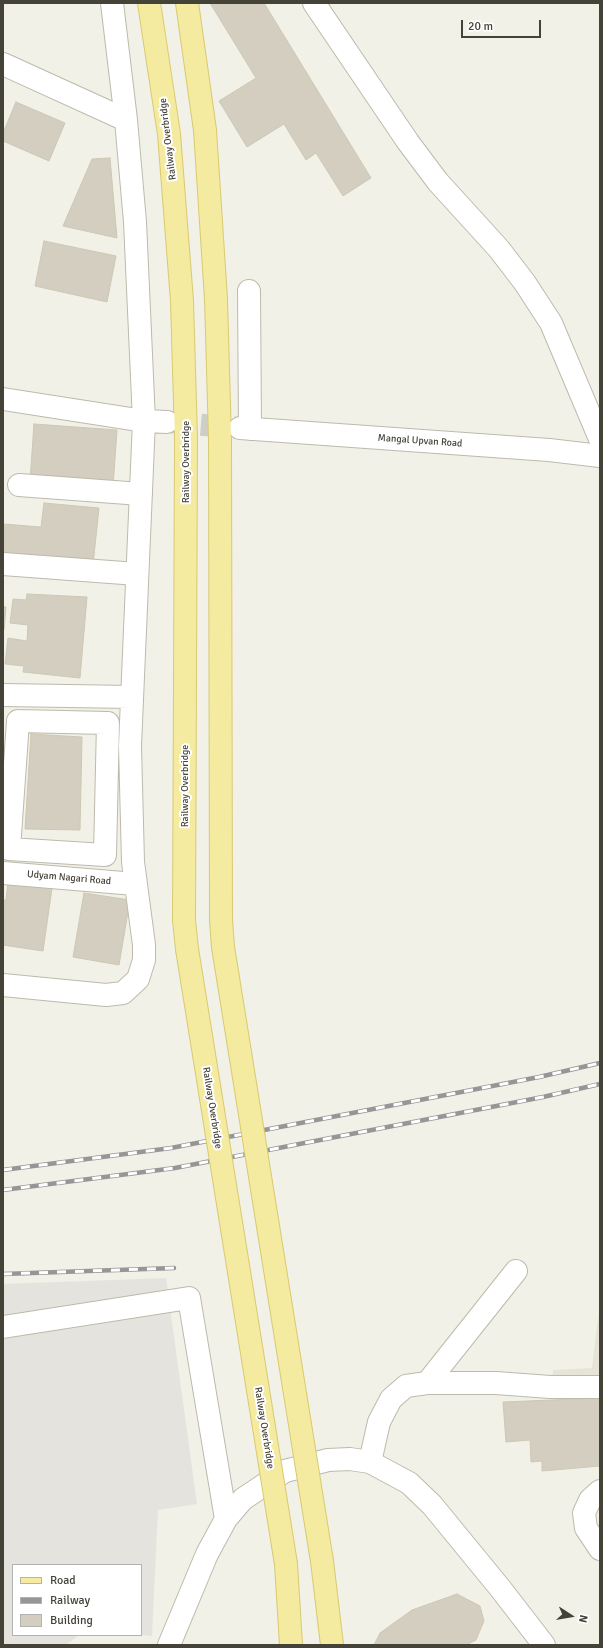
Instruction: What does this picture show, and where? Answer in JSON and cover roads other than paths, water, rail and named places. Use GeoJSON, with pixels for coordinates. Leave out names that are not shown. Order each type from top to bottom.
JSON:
{"type":"FeatureCollection","features":[{"type":"Feature","properties":{"kind":"main road","name":"Railway Overbridge"},"geometry":{"type":"LineString","coordinates":[[149,3],[169,134],[182,301],[186,438],[184,920],[187,949],[286,1564],[291,1645]]}},
{"type":"Feature","properties":{"kind":"main road"},"geometry":{"type":"LineString","coordinates":[[187,3],[205,130],[216,300],[220,439],[221,920],[223,947],[322,1561],[332,1645]]}},
{"type":"Feature","properties":{"kind":"street"},"geometry":{"type":"LineString","coordinates":[[3,985],[106,995],[123,993],[138,979],[144,960],[144,944],[133,862],[130,775],[144,421],[135,222],[126,120],[112,3]]}},
{"type":"Feature","properties":{"kind":"street"},"geometry":{"type":"LineString","coordinates":[[314,3],[408,142],[438,182],[499,249],[525,283],[551,324],[600,439]]}},
{"type":"Feature","properties":{"kind":"street"},"geometry":{"type":"LineString","coordinates":[[3,64],[126,120]]}},
{"type":"Feature","properties":{"kind":"street","name":"Mangal Upvan Road"},"geometry":{"type":"LineString","coordinates":[[249,291],[245,428],[549,450],[600,456]]}},
{"type":"Feature","properties":{"kind":"street"},"geometry":{"type":"LineString","coordinates":[[3,400],[144,421],[167,422]]}},
{"type":"Feature","properties":{"kind":"street"},"geometry":{"type":"LineString","coordinates":[[19,485],[141,494]]}},
{"type":"Feature","properties":{"kind":"street"},"geometry":{"type":"LineString","coordinates":[[3,564],[138,574]]}},
{"type":"Feature","properties":{"kind":"street"},"geometry":{"type":"LineString","coordinates":[[3,695],[132,697]]}},
{"type":"Feature","properties":{"kind":"street"},"geometry":{"type":"LineString","coordinates":[[18,721],[108,723],[107,775],[105,855],[9,849],[18,721]]}},
{"type":"Feature","properties":{"kind":"street"},"geometry":{"type":"LineString","coordinates":[[107,775],[130,775]]}},
{"type":"Feature","properties":{"kind":"street","name":"Udyam Nagari Road"},"geometry":{"type":"LineString","coordinates":[[3,873],[135,884]]}},
{"type":"Feature","properties":{"kind":"street"},"geometry":{"type":"LineString","coordinates":[[428,1383],[516,1271]]}},
{"type":"Feature","properties":{"kind":"street"},"geometry":{"type":"LineString","coordinates":[[3,1327],[189,1298],[226,1519]]}},
{"type":"Feature","properties":{"kind":"street"},"geometry":{"type":"LineString","coordinates":[[370,1462],[379,1422],[391,1399],[406,1386],[428,1383],[600,1387]]}},
{"type":"Feature","properties":{"kind":"street"},"geometry":{"type":"LineString","coordinates":[[169,1645],[207,1554],[226,1519],[243,1499],[285,1471],[328,1460],[350,1459],[370,1462],[409,1483],[432,1505],[500,1588],[544,1645]]}},
{"type":"Feature","properties":{"kind":"street"},"geometry":{"type":"LineString","coordinates":[[600,1491],[590,1500],[584,1514],[586,1528],[600,1549]]}},
{"type":"Feature","properties":{"kind":"tunnel"},"geometry":{"type":"LineString","coordinates":[[168,422],[239,428]]}},
{"type":"Feature","properties":{"kind":"railway"},"geometry":{"type":"LineString","coordinates":[[3,1170],[171,1148],[539,1077],[600,1063]]}},
{"type":"Feature","properties":{"kind":"railway"},"geometry":{"type":"LineString","coordinates":[[3,1190],[175,1168],[543,1097],[600,1084]]}},
{"type":"Feature","properties":{"kind":"railway"},"geometry":{"type":"LineString","coordinates":[[3,1274],[174,1268]]}}]}
